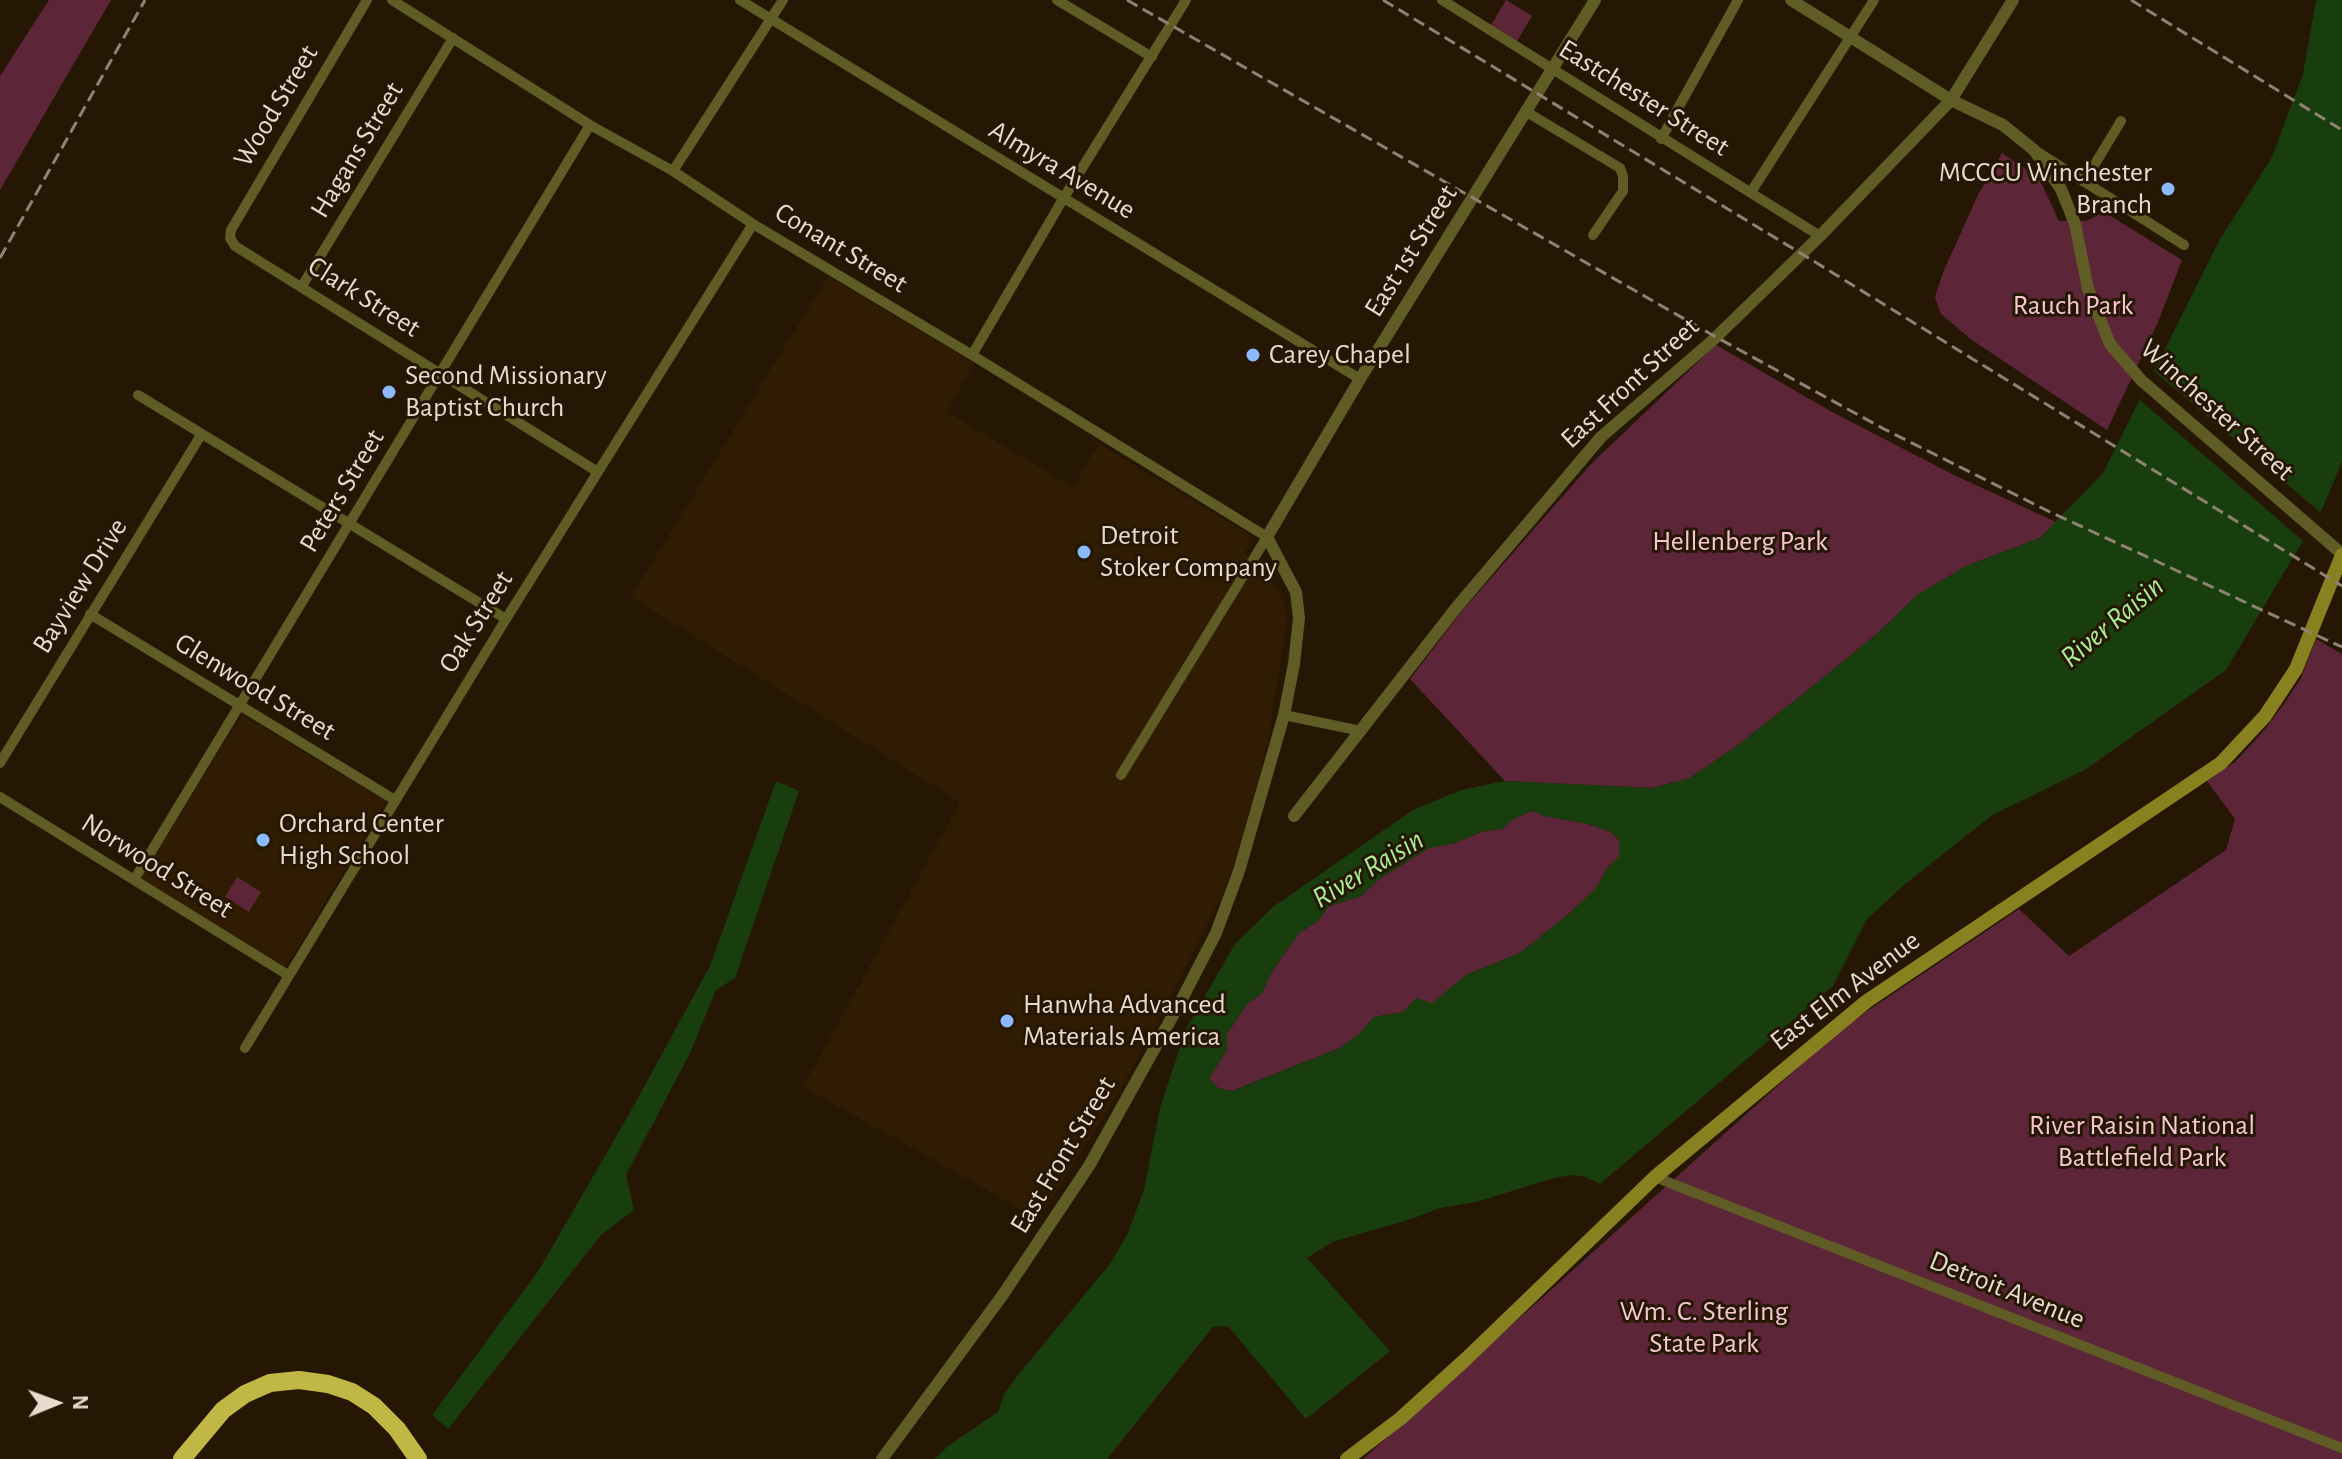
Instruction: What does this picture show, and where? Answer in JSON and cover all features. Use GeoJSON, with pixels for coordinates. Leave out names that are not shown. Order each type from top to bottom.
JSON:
{"type":"FeatureCollection","features":[{"type":"Feature","properties":{"kind":"highway"},"geometry":{"type":"LineString","coordinates":[[182,1459],[223,1410],[245,1394],[270,1383],[299,1380],[328,1384],[352,1392],[374,1406],[397,1429],[418,1459]]}},
{"type":"Feature","properties":{"kind":"highway"},"geometry":{"type":"LineString","coordinates":[[196,1459],[207,1429]]}},
{"type":"Feature","properties":{"kind":"main road","name":"East Elm Avenue"},"geometry":{"type":"LineString","coordinates":[[1347,1459],[1401,1418],[1457,1368],[1655,1177],[1867,1001],[2221,763],[2257,726],[2296,669],[2342,554]]}},
{"type":"Feature","properties":{"kind":"street","name":"Wood Street"},"geometry":{"type":"LineString","coordinates":[[230,238],[231,230],[367,0]]}},
{"type":"Feature","properties":{"kind":"street","name":"Conant Street"},"geometry":{"type":"LineString","coordinates":[[392,0],[590,125],[673,171],[753,224],[1267,537]]}},
{"type":"Feature","properties":{"kind":"street","name":"Almyra Avenue"},"geometry":{"type":"LineString","coordinates":[[740,0],[1360,379]]}},
{"type":"Feature","properties":{"kind":"street"},"geometry":{"type":"LineString","coordinates":[[673,171],[783,0]]}},
{"type":"Feature","properties":{"kind":"street"},"geometry":{"type":"LineString","coordinates":[[1057,0],[1152,57]]}},
{"type":"Feature","properties":{"kind":"street"},"geometry":{"type":"LineString","coordinates":[[972,355],[1063,199],[1186,0]]}},
{"type":"Feature","properties":{"kind":"street","name":"Eastchester Street"},"geometry":{"type":"LineString","coordinates":[[1442,0],[1820,236]]}},
{"type":"Feature","properties":{"kind":"street","name":"East 1st Street"},"geometry":{"type":"LineString","coordinates":[[1121,775],[1360,379],[1595,0]]}},
{"type":"Feature","properties":{"kind":"street"},"geometry":{"type":"LineString","coordinates":[[1661,139],[1738,0]]}},
{"type":"Feature","properties":{"kind":"street","name":"Winchester Street"},"geometry":{"type":"LineString","coordinates":[[1791,0],[1951,100],[2003,125],[2034,150],[2184,245]]}},
{"type":"Feature","properties":{"kind":"street"},"geometry":{"type":"LineString","coordinates":[[1751,192],[1874,0]]}},
{"type":"Feature","properties":{"kind":"street","name":"East Front Street"},"geometry":{"type":"LineString","coordinates":[[1294,816],[1515,536],[1601,437],[1712,341],[1820,236],[1951,100],[2013,0]]}},
{"type":"Feature","properties":{"kind":"street","name":"Hagans Street"},"geometry":{"type":"LineString","coordinates":[[302,286],[453,38]]}},
{"type":"Feature","properties":{"kind":"street"},"geometry":{"type":"LineString","coordinates":[[1525,111],[1620,168],[1623,191],[1593,235]]}},
{"type":"Feature","properties":{"kind":"street"},"geometry":{"type":"LineString","coordinates":[[2084,182],[2121,121]]}},
{"type":"Feature","properties":{"kind":"street","name":"Peters Street"},"geometry":{"type":"LineString","coordinates":[[134,880],[590,125]]}},
{"type":"Feature","properties":{"kind":"street","name":"Winchester Street"},"geometry":{"type":"LineString","coordinates":[[2034,150],[2061,189],[2071,212],[2088,289],[2110,344],[2141,380],[2342,554]]}},
{"type":"Feature","properties":{"kind":"street","name":"Oak Street"},"geometry":{"type":"LineString","coordinates":[[245,1048],[506,619],[753,224]]}},
{"type":"Feature","properties":{"kind":"street","name":"Clark Street"},"geometry":{"type":"LineString","coordinates":[[230,238],[235,246],[598,472]]}},
{"type":"Feature","properties":{"kind":"street"},"geometry":{"type":"LineString","coordinates":[[138,395],[506,619]]}},
{"type":"Feature","properties":{"kind":"street","name":"Bayview Drive"},"geometry":{"type":"LineString","coordinates":[[0,763],[201,435]]}},
{"type":"Feature","properties":{"kind":"street","name":"East Front Street"},"geometry":{"type":"LineString","coordinates":[[882,1459],[1032,1252],[1089,1166],[1216,933],[1239,871],[1284,715],[1299,618],[1296,592],[1267,537]]}},
{"type":"Feature","properties":{"kind":"street","name":"Glenwood Street"},"geometry":{"type":"LineString","coordinates":[[90,614],[395,800]]}},
{"type":"Feature","properties":{"kind":"street"},"geometry":{"type":"LineString","coordinates":[[1284,715],[1361,731]]}},
{"type":"Feature","properties":{"kind":"street","name":"Norwood Street"},"geometry":{"type":"LineString","coordinates":[[0,797],[288,975]]}},
{"type":"Feature","properties":{"kind":"street","name":"Detroit Avenue"},"geometry":{"type":"LineString","coordinates":[[1655,1177],[2342,1448]]}},
{"type":"Feature","properties":{"kind":"shaded area"},"geometry":{"type":"Polygon","coordinates":[[[828,276],[974,363],[947,412],[1073,487],[1099,444],[1253,537],[1244,553],[1272,582],[1284,601],[1287,622],[1268,740],[1248,824],[1225,889],[1156,1026],[1114,1100],[1039,1219],[803,1087],[960,802],[631,597],[828,276]]]}},
{"type":"Feature","properties":{"kind":"shaded area","name":"Orchard Center High School"},"geometry":{"type":"Polygon","coordinates":[[[242,715],[386,801],[286,967],[140,878],[242,715]]]}},
{"type":"Feature","properties":{"kind":"green space"},"geometry":{"type":"Polygon","coordinates":[[[49,0],[111,0],[0,190],[0,76],[49,0]]]}},
{"type":"Feature","properties":{"kind":"green space"},"geometry":{"type":"Polygon","coordinates":[[[1506,0],[1532,16],[1517,41],[1491,25],[1506,0]]]}},
{"type":"Feature","properties":{"kind":"green space","name":"Rauch Park"},"geometry":{"type":"Polygon","coordinates":[[[2002,153],[2039,178],[2059,221],[2086,221],[2104,212],[2182,260],[2158,322],[2107,430],[1972,340],[1941,314],[1935,297],[1944,270],[1978,195],[2002,153]]]}},
{"type":"Feature","properties":{"kind":"green space","name":"Hellenberg Park"},"geometry":{"type":"Polygon","coordinates":[[[1716,345],[1832,412],[1952,474],[2056,522],[2040,538],[1966,566],[1917,595],[1878,633],[1808,690],[1690,778],[1653,788],[1505,781],[1410,679],[1463,610],[1592,463],[1716,345]]]}},
{"type":"Feature","properties":{"kind":"green space","name":"River Raisin National Battlefield Park"},"geometry":{"type":"Polygon","coordinates":[[[2316,639],[2342,654],[2342,1459],[1363,1459],[1833,1036],[1863,1014],[2019,909],[2069,956],[2226,850],[2235,819],[2207,781],[2235,762],[2261,734],[2301,678],[2316,639]]]}},
{"type":"Feature","properties":{"kind":"green space"},"geometry":{"type":"Polygon","coordinates":[[[1532,811],[1588,824],[1611,832],[1619,840],[1619,857],[1608,867],[1597,887],[1570,913],[1520,953],[1466,975],[1432,1004],[1417,998],[1403,1012],[1374,1017],[1340,1048],[1232,1091],[1218,1088],[1209,1078],[1227,1050],[1227,1034],[1247,1004],[1262,993],[1272,971],[1299,933],[1318,921],[1329,906],[1361,896],[1378,880],[1429,848],[1455,843],[1484,831],[1502,829],[1515,818],[1532,811]]]}},
{"type":"Feature","properties":{"kind":"green space"},"geometry":{"type":"Polygon","coordinates":[[[237,877],[261,892],[249,912],[225,897],[237,877]]]}},
{"type":"Feature","properties":{"kind":"water","name":"River Raisin"},"geometry":{"type":"Polygon","coordinates":[[[2316,0],[2342,0],[2342,462],[2323,507],[2226,670],[2086,769],[1991,816],[1904,885],[1867,919],[1833,986],[1600,1184],[1572,1175],[1554,1178],[1476,1202],[1440,1208],[1332,1242],[1307,1258],[1390,1351],[1306,1419],[1228,1326],[1213,1327],[1107,1459],[935,1459],[948,1446],[998,1412],[1004,1394],[1110,1264],[1127,1235],[1144,1190],[1160,1108],[1186,1029],[1235,944],[1273,907],[1413,810],[1461,790],[1505,781],[1653,788],[1690,778],[1808,690],[1878,633],[1917,595],[1966,566],[2040,538],[2103,473],[2219,241],[2272,157],[2303,74],[2316,0]],[[1532,811],[1515,818],[1502,829],[1484,831],[1455,843],[1429,848],[1378,880],[1361,896],[1329,906],[1318,921],[1299,933],[1272,971],[1262,993],[1247,1004],[1227,1034],[1227,1050],[1209,1078],[1218,1088],[1232,1091],[1340,1048],[1374,1017],[1403,1012],[1417,998],[1432,1003],[1466,975],[1520,953],[1597,887],[1608,867],[1619,857],[1619,839],[1611,832],[1532,811]]]}},
{"type":"Feature","properties":{"kind":"water"},"geometry":{"type":"Polygon","coordinates":[[[776,781],[799,791],[735,978],[716,990],[690,1053],[626,1175],[634,1210],[601,1235],[448,1429],[432,1415],[539,1270],[710,966],[776,781]]]}},
{"type":"Feature","properties":{"kind":"pier"},"geometry":{"type":"Polygon","coordinates":[[[2154,371],[2320,512],[2303,541],[2140,400],[2154,371]]]}},
{"type":"Feature","properties":{"kind":"railway"},"geometry":{"type":"LineString","coordinates":[[0,258],[145,0]]}},
{"type":"Feature","properties":{"kind":"railway"},"geometry":{"type":"LineString","coordinates":[[1127,0],[1716,337],[1884,429],[2050,512],[2342,647]]}},
{"type":"Feature","properties":{"kind":"railway"},"geometry":{"type":"LineString","coordinates":[[1383,0],[2342,586]]}},
{"type":"Feature","properties":{"kind":"railway"},"geometry":{"type":"LineString","coordinates":[[2131,0],[2342,130]]}},
{"type":"Feature","properties":{"kind":"place","name":"MCCCU Winchester Branch"},"geometry":{"type":"Point","coordinates":[2168,189]}},
{"type":"Feature","properties":{"kind":"place","name":"Carey Chapel"},"geometry":{"type":"Point","coordinates":[1253,355]}},
{"type":"Feature","properties":{"kind":"place","name":"Second Missionary Baptist Church"},"geometry":{"type":"Point","coordinates":[389,392]}},
{"type":"Feature","properties":{"kind":"place","name":"Detroit Stoker Company"},"geometry":{"type":"Point","coordinates":[1084,552]}},
{"type":"Feature","properties":{"kind":"place","name":"Orchard Center High School"},"geometry":{"type":"Point","coordinates":[263,840]}},
{"type":"Feature","properties":{"kind":"place","name":"Hanwha Advanced Materials America"},"geometry":{"type":"Point","coordinates":[1007,1021]}},
{"type":"Feature","properties":{"kind":"park label","name":"Wm. C. Sterling State Park"},"geometry":{"type":"Point","coordinates":[1704,1328]}}]}
